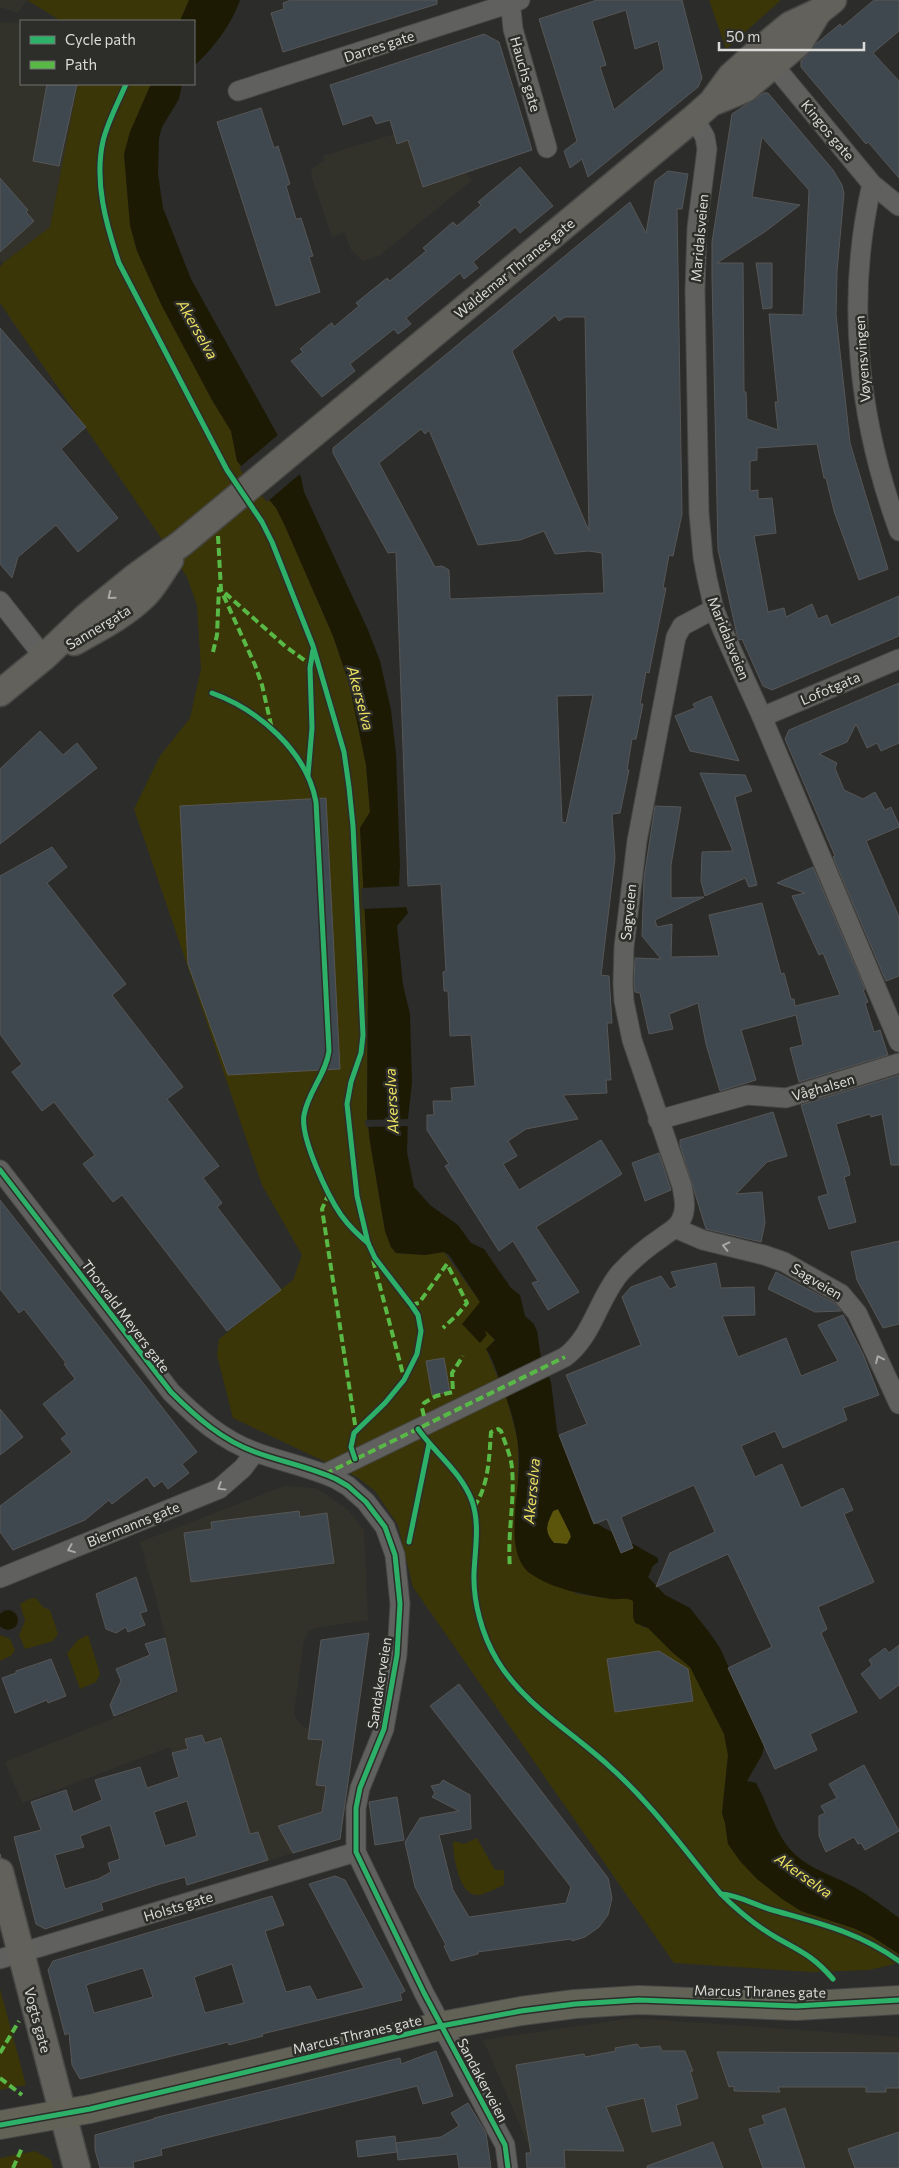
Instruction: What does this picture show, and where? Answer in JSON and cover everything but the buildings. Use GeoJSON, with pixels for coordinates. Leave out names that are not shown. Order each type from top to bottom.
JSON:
{"type":"FeatureCollection","features":[{"type":"Feature","properties":{"kind":"main road","name":"Marcus Thranes gate"},"geometry":{"type":"LineString","coordinates":[[0,2125],[99,2107],[441,2026],[521,2011],[608,2002],[688,2001],[796,2006],[899,2000]]}},
{"type":"Feature","properties":{"kind":"street","name":"Darres gate"},"geometry":{"type":"LineString","coordinates":[[238,91],[513,1]]}},
{"type":"Feature","properties":{"kind":"street","name":"Hauchs gate"},"geometry":{"type":"LineString","coordinates":[[513,1],[513,30],[547,148]]}},
{"type":"Feature","properties":{"kind":"street","name":"Waldemar Thranes gate"},"geometry":{"type":"LineString","coordinates":[[314,434],[703,110],[745,89],[767,57],[800,42],[826,6]]}},
{"type":"Feature","properties":{"kind":"street","name":"Kingos gate"},"geometry":{"type":"LineString","coordinates":[[767,57],[872,184],[899,206]]}},
{"type":"Feature","properties":{"kind":"street","name":"Maridalsveien"},"geometry":{"type":"LineString","coordinates":[[703,110],[707,148],[697,228],[694,290],[699,513],[703,557],[714,609],[898,1037]]}},
{"type":"Feature","properties":{"kind":"street","name":"Vøyensvingen"},"geometry":{"type":"LineString","coordinates":[[872,184],[864,220],[857,280],[858,348],[862,392],[873,448],[884,490],[899,531]]}},
{"type":"Feature","properties":{"kind":"street","name":"Sannergata"},"geometry":{"type":"LineString","coordinates":[[0,693],[44,657],[94,610],[134,577],[182,543],[314,434]]}},
{"type":"Feature","properties":{"kind":"street"},"geometry":{"type":"LineString","coordinates":[[0,600],[44,657]]}},
{"type":"Feature","properties":{"kind":"street","name":"Sagveien"},"geometry":{"type":"LineString","coordinates":[[325,1474],[562,1358],[580,1342],[611,1285],[620,1273],[681,1221],[685,1203],[682,1186],[632,1040],[624,1001],[623,966],[631,874],[676,637],[682,626],[714,609]]}},
{"type":"Feature","properties":{"kind":"street","name":"Lofotgata"},"geometry":{"type":"LineString","coordinates":[[762,717],[899,659]]}},
{"type":"Feature","properties":{"kind":"street","name":"Våghalsen"},"geometry":{"type":"LineString","coordinates":[[658,1120],[746,1096],[786,1098],[899,1063]]}},
{"type":"Feature","properties":{"kind":"street","name":"Thorvald Meyers gate"},"geometry":{"type":"LineString","coordinates":[[0,1170],[171,1392],[210,1429],[255,1452]]}},
{"type":"Feature","properties":{"kind":"street","name":"Sagveien"},"geometry":{"type":"LineString","coordinates":[[675,1228],[703,1240],[764,1255],[784,1262],[841,1294],[857,1313],[899,1404]]}},
{"type":"Feature","properties":{"kind":"street","name":"Sandakerveien"},"geometry":{"type":"LineString","coordinates":[[255,1452],[325,1474],[356,1492],[379,1517],[390,1541],[398,1576],[400,1604],[397,1655],[384,1729],[360,1788],[356,1808],[356,1852],[368,1881],[441,2026],[505,2146],[508,2168]]}},
{"type":"Feature","properties":{"kind":"street","name":"Biermanns gate"},"geometry":{"type":"LineString","coordinates":[[0,1578],[219,1489],[243,1468],[255,1452]]}},
{"type":"Feature","properties":{"kind":"street","name":"Holsts gate"},"geometry":{"type":"LineString","coordinates":[[10,1956],[356,1852]]}},
{"type":"Feature","properties":{"kind":"street","name":"Vogts gate"},"geometry":{"type":"LineString","coordinates":[[0,1872],[10,1956],[63,2114],[77,2168]]}},
{"type":"Feature","properties":{"kind":"shaded area"},"geometry":{"type":"Polygon","coordinates":[[[0,0],[27,0],[18,13],[0,7],[0,0]]]}},
{"type":"Feature","properties":{"kind":"shaded area"},"geometry":{"type":"Polygon","coordinates":[[[27,0],[189,0],[180,20],[59,20],[27,0]]]}},
{"type":"Feature","properties":{"kind":"shaded area"},"geometry":{"type":"Polygon","coordinates":[[[709,0],[781,0],[726,49],[709,0]]]}},
{"type":"Feature","properties":{"kind":"shaded area"},"geometry":{"type":"Polygon","coordinates":[[[0,22],[20,23],[20,85],[78,85],[50,227],[3,263],[0,260],[0,22]]]}},
{"type":"Feature","properties":{"kind":"shaded area"},"geometry":{"type":"Polygon","coordinates":[[[78,85],[151,85],[130,132],[124,154],[130,225],[137,251],[161,304],[212,400],[231,431],[237,461],[276,508],[285,526],[333,636],[349,683],[366,765],[370,812],[360,828],[368,971],[367,1116],[385,1231],[391,1247],[396,1253],[425,1255],[444,1252],[480,1302],[485,1332],[495,1340],[486,1349],[507,1400],[518,1441],[518,1493],[515,1521],[532,1575],[578,1594],[612,1599],[628,1598],[633,1601],[642,1627],[648,1628],[690,1667],[724,1734],[728,1755],[722,1813],[728,1844],[740,1861],[757,1879],[801,1911],[871,1936],[899,1954],[899,1963],[869,1970],[812,1972],[674,1963],[413,1587],[398,1525],[375,1491],[357,1477],[233,1418],[217,1355],[219,1339],[293,1280],[302,1255],[262,1185],[134,809],[160,756],[190,718],[201,669],[197,605],[187,577],[0,303],[0,267],[50,227],[78,85]]]}},
{"type":"Feature","properties":{"kind":"shaded area"},"geometry":{"type":"Polygon","coordinates":[[[443,119],[462,131],[474,170],[466,173],[472,180],[379,256],[363,261],[351,250],[345,232],[332,237],[311,175],[312,169],[325,160],[323,156],[443,119]]]}},
{"type":"Feature","properties":{"kind":"shaded area"},"geometry":{"type":"Polygon","coordinates":[[[284,1486],[315,1488],[348,1510],[364,1530],[368,1620],[315,1628],[308,1632],[304,1640],[294,1713],[296,1719],[304,1727],[330,1730],[340,1839],[210,1878],[170,1747],[22,1803],[5,1762],[176,1693],[177,1690],[156,1598],[140,1542],[284,1486]]]}},
{"type":"Feature","properties":{"kind":"shaded area"},"geometry":{"type":"Polygon","coordinates":[[[558,1509],[570,1533],[571,1537],[567,1544],[554,1543],[548,1535],[547,1527],[553,1511],[558,1509]]]}},
{"type":"Feature","properties":{"kind":"shaded area"},"geometry":{"type":"Polygon","coordinates":[[[36,1598],[43,1607],[50,1610],[58,1634],[53,1641],[25,1649],[19,1635],[25,1621],[20,1604],[29,1599],[36,1598]]]}},
{"type":"Feature","properties":{"kind":"shaded area"},"geometry":{"type":"Polygon","coordinates":[[[0,1635],[10,1639],[15,1650],[12,1655],[0,1661],[0,1635]]]}},
{"type":"Feature","properties":{"kind":"shaded area"},"geometry":{"type":"Polygon","coordinates":[[[88,1635],[100,1674],[96,1682],[80,1689],[67,1653],[78,1640],[88,1635]]]}},
{"type":"Feature","properties":{"kind":"shaded area"},"geometry":{"type":"Polygon","coordinates":[[[477,1838],[495,1870],[504,1870],[504,1885],[478,1895],[471,1894],[466,1889],[458,1874],[453,1841],[464,1844],[477,1838]]]}},
{"type":"Feature","properties":{"kind":"shaded area"},"geometry":{"type":"Polygon","coordinates":[[[0,1989],[26,2085],[0,2090],[0,1989]]]}},
{"type":"Feature","properties":{"kind":"shaded area"},"geometry":{"type":"Polygon","coordinates":[[[633,2018],[899,2037],[899,2168],[530,2168],[529,2146],[483,2040],[633,2018]]]}},
{"type":"Feature","properties":{"kind":"shaded area"},"geometry":{"type":"Polygon","coordinates":[[[35,2151],[51,2160],[53,2168],[0,2168],[0,2158],[35,2151]]]}},
{"type":"Feature","properties":{"kind":"water"},"geometry":{"type":"Polygon","coordinates":[[[189,0],[240,0],[237,9],[221,36],[195,65],[195,20],[180,20],[189,0]]]}},
{"type":"Feature","properties":{"kind":"water","name":"Akerselva"},"geometry":{"type":"Polygon","coordinates":[[[151,85],[182,85],[179,99],[162,127],[159,138],[158,174],[163,208],[191,279],[301,477],[304,492],[368,630],[380,661],[391,710],[396,754],[399,884],[408,913],[397,926],[403,985],[410,1014],[412,1082],[407,1152],[414,1187],[430,1205],[458,1225],[471,1243],[484,1249],[511,1288],[520,1295],[525,1316],[534,1324],[537,1331],[541,1358],[551,1382],[557,1431],[592,1521],[658,1558],[658,1562],[653,1566],[648,1577],[665,1595],[690,1608],[720,1648],[764,1746],[762,1755],[747,1781],[756,1783],[784,1841],[804,1861],[860,1890],[899,1918],[899,1954],[871,1936],[853,1928],[801,1911],[757,1879],[740,1861],[728,1844],[722,1813],[728,1755],[724,1734],[690,1667],[648,1628],[635,1623],[633,1601],[628,1599],[611,1599],[559,1588],[531,1574],[522,1564],[517,1552],[514,1522],[519,1474],[519,1450],[509,1405],[494,1364],[486,1349],[495,1340],[486,1331],[487,1335],[480,1343],[462,1324],[480,1302],[449,1255],[444,1252],[425,1255],[396,1253],[391,1247],[385,1231],[367,1116],[368,971],[360,828],[370,812],[366,765],[349,683],[333,636],[285,526],[276,508],[237,461],[231,431],[212,400],[161,304],[137,251],[130,225],[124,154],[130,132],[151,85]],[[558,1509],[553,1511],[547,1527],[548,1535],[554,1543],[567,1544],[571,1537],[558,1509]]]}},
{"type":"Feature","properties":{"kind":"water"},"geometry":{"type":"Polygon","coordinates":[[[4,1611],[12,1611],[17,1616],[17,1624],[12,1629],[4,1629],[-1,1624],[-1,1616],[4,1611]]]}},
{"type":"Feature","properties":{"kind":"pier"},"geometry":{"type":"Polygon","coordinates":[[[279,434],[301,473],[267,502],[239,468],[279,434]]]}},
{"type":"Feature","properties":{"kind":"pier"},"geometry":{"type":"Polygon","coordinates":[[[402,886],[409,907],[362,909],[361,888],[402,886]]]}},
{"type":"Feature","properties":{"kind":"pier"},"geometry":{"type":"Polygon","coordinates":[[[410,1119],[410,1126],[366,1127],[365,1120],[410,1119]]]}},
{"type":"Feature","properties":{"kind":"tram line"},"geometry":{"type":"LineString","coordinates":[[0,1854],[83,2168]]}},
{"type":"Feature","properties":{"kind":"tram line"},"geometry":{"type":"LineString","coordinates":[[0,1891],[73,2168]]}},
{"type":"Feature","properties":{"kind":"marked path"},"geometry":{"type":"LineString","coordinates":[[218,536],[221,590],[255,665],[262,685],[272,729]]}},
{"type":"Feature","properties":{"kind":"marked path"},"geometry":{"type":"LineString","coordinates":[[213,652],[217,635],[219,587]]}},
{"type":"Feature","properties":{"kind":"marked path"},"geometry":{"type":"LineString","coordinates":[[225,593],[285,646],[311,665]]}},
{"type":"Feature","properties":{"kind":"marked path"},"geometry":{"type":"LineString","coordinates":[[329,1193],[322,1209],[356,1431]]}},
{"type":"Feature","properties":{"kind":"marked path"},"geometry":{"type":"LineString","coordinates":[[373,1260],[404,1378]]}},
{"type":"Feature","properties":{"kind":"marked path"},"geometry":{"type":"LineString","coordinates":[[411,1305],[419,1303],[447,1264],[467,1303],[443,1328]]}},
{"type":"Feature","properties":{"kind":"marked path"},"geometry":{"type":"LineString","coordinates":[[424,1416],[422,1408],[424,1403],[436,1396],[453,1392],[452,1373],[463,1356]]}},
{"type":"Feature","properties":{"kind":"marked path"},"geometry":{"type":"LineString","coordinates":[[325,1474],[565,1357]]}},
{"type":"Feature","properties":{"kind":"marked path"},"geometry":{"type":"LineString","coordinates":[[474,1507],[483,1490],[489,1461],[491,1432],[498,1429],[501,1431],[512,1468],[510,1568]]}},
{"type":"Feature","properties":{"kind":"marked path"},"geometry":{"type":"LineString","coordinates":[[0,2053],[19,2021]]}},
{"type":"Feature","properties":{"kind":"marked path"},"geometry":{"type":"LineString","coordinates":[[0,2078],[22,2095]]}},
{"type":"Feature","properties":{"kind":"marked path"},"geometry":{"type":"LineString","coordinates":[[13,2168],[22,2148]]}},
{"type":"Feature","properties":{"kind":"cycle path"},"geometry":{"type":"LineString","coordinates":[[126,85],[105,134],[100,172],[106,218],[119,263],[227,470],[262,522],[272,542],[313,646],[344,752],[353,826],[363,1035],[361,1053],[351,1082],[347,1104],[357,1196],[368,1243],[375,1258],[418,1315],[421,1331],[417,1354],[404,1380],[385,1403],[354,1433],[351,1447],[355,1459]]}},
{"type":"Feature","properties":{"kind":"cycle path"},"geometry":{"type":"LineString","coordinates":[[308,775],[312,728],[310,668],[313,650]]}},
{"type":"Feature","properties":{"kind":"cycle path"},"geometry":{"type":"LineString","coordinates":[[212,693],[247,710],[278,735],[303,766],[311,784],[316,802],[329,1051],[306,1107],[304,1125],[306,1138],[329,1195],[344,1219],[368,1243]]}},
{"type":"Feature","properties":{"kind":"cycle path"},"geometry":{"type":"LineString","coordinates":[[0,1170],[171,1392],[190,1410],[210,1427],[243,1447],[326,1475],[348,1486],[366,1502],[385,1527],[395,1555],[400,1604],[397,1655],[384,1729],[360,1788],[356,1808],[356,1852],[424,1993],[505,2145],[508,2168]]}},
{"type":"Feature","properties":{"kind":"cycle path"},"geometry":{"type":"LineString","coordinates":[[418,1429],[455,1472],[472,1501],[476,1519],[474,1584],[479,1618],[487,1640],[508,1676],[534,1704],[594,1753],[640,1796],[727,1900],[762,1928],[813,1960],[833,1979]]}},
{"type":"Feature","properties":{"kind":"cycle path"},"geometry":{"type":"LineString","coordinates":[[409,1542],[429,1444]]}},
{"type":"Feature","properties":{"kind":"cycle path"},"geometry":{"type":"LineString","coordinates":[[721,1894],[739,1898],[852,1935],[868,1942],[899,1961]]}},
{"type":"Feature","properties":{"kind":"cycle path"},"geometry":{"type":"LineString","coordinates":[[0,2125],[90,2109],[441,2026],[521,2011],[575,2004],[639,2000],[796,2006],[899,2000]]}}]}
